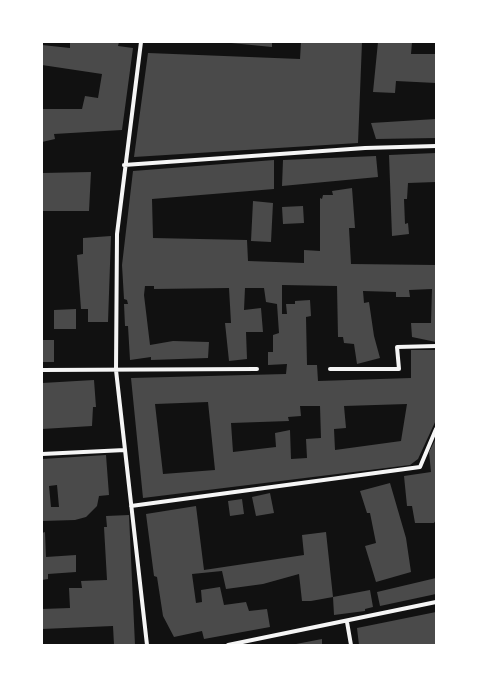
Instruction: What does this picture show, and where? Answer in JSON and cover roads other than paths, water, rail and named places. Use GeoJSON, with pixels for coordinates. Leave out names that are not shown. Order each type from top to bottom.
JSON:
{"type":"FeatureCollection","features":[{"type":"Feature","properties":{"kind":"street"},"geometry":{"type":"LineString","coordinates":[[141,42],[124,165],[117,234],[116,370],[147,645]]}},
{"type":"Feature","properties":{"kind":"street"},"geometry":{"type":"LineString","coordinates":[[124,165],[365,148],[436,146]]}},
{"type":"Feature","properties":{"kind":"street"},"geometry":{"type":"LineString","coordinates":[[330,369],[399,369],[397,347],[436,346]]}},
{"type":"Feature","properties":{"kind":"street"},"geometry":{"type":"LineString","coordinates":[[42,370],[257,369]]}},
{"type":"Feature","properties":{"kind":"street"},"geometry":{"type":"LineString","coordinates":[[131,506],[420,466],[436,429]]}},
{"type":"Feature","properties":{"kind":"street"},"geometry":{"type":"LineString","coordinates":[[42,454],[125,450]]}},
{"type":"Feature","properties":{"kind":"street"},"geometry":{"type":"LineString","coordinates":[[228,645],[347,622],[436,602]]}},
{"type":"Feature","properties":{"kind":"street"},"geometry":{"type":"LineString","coordinates":[[347,622],[351,645]]}}]}
